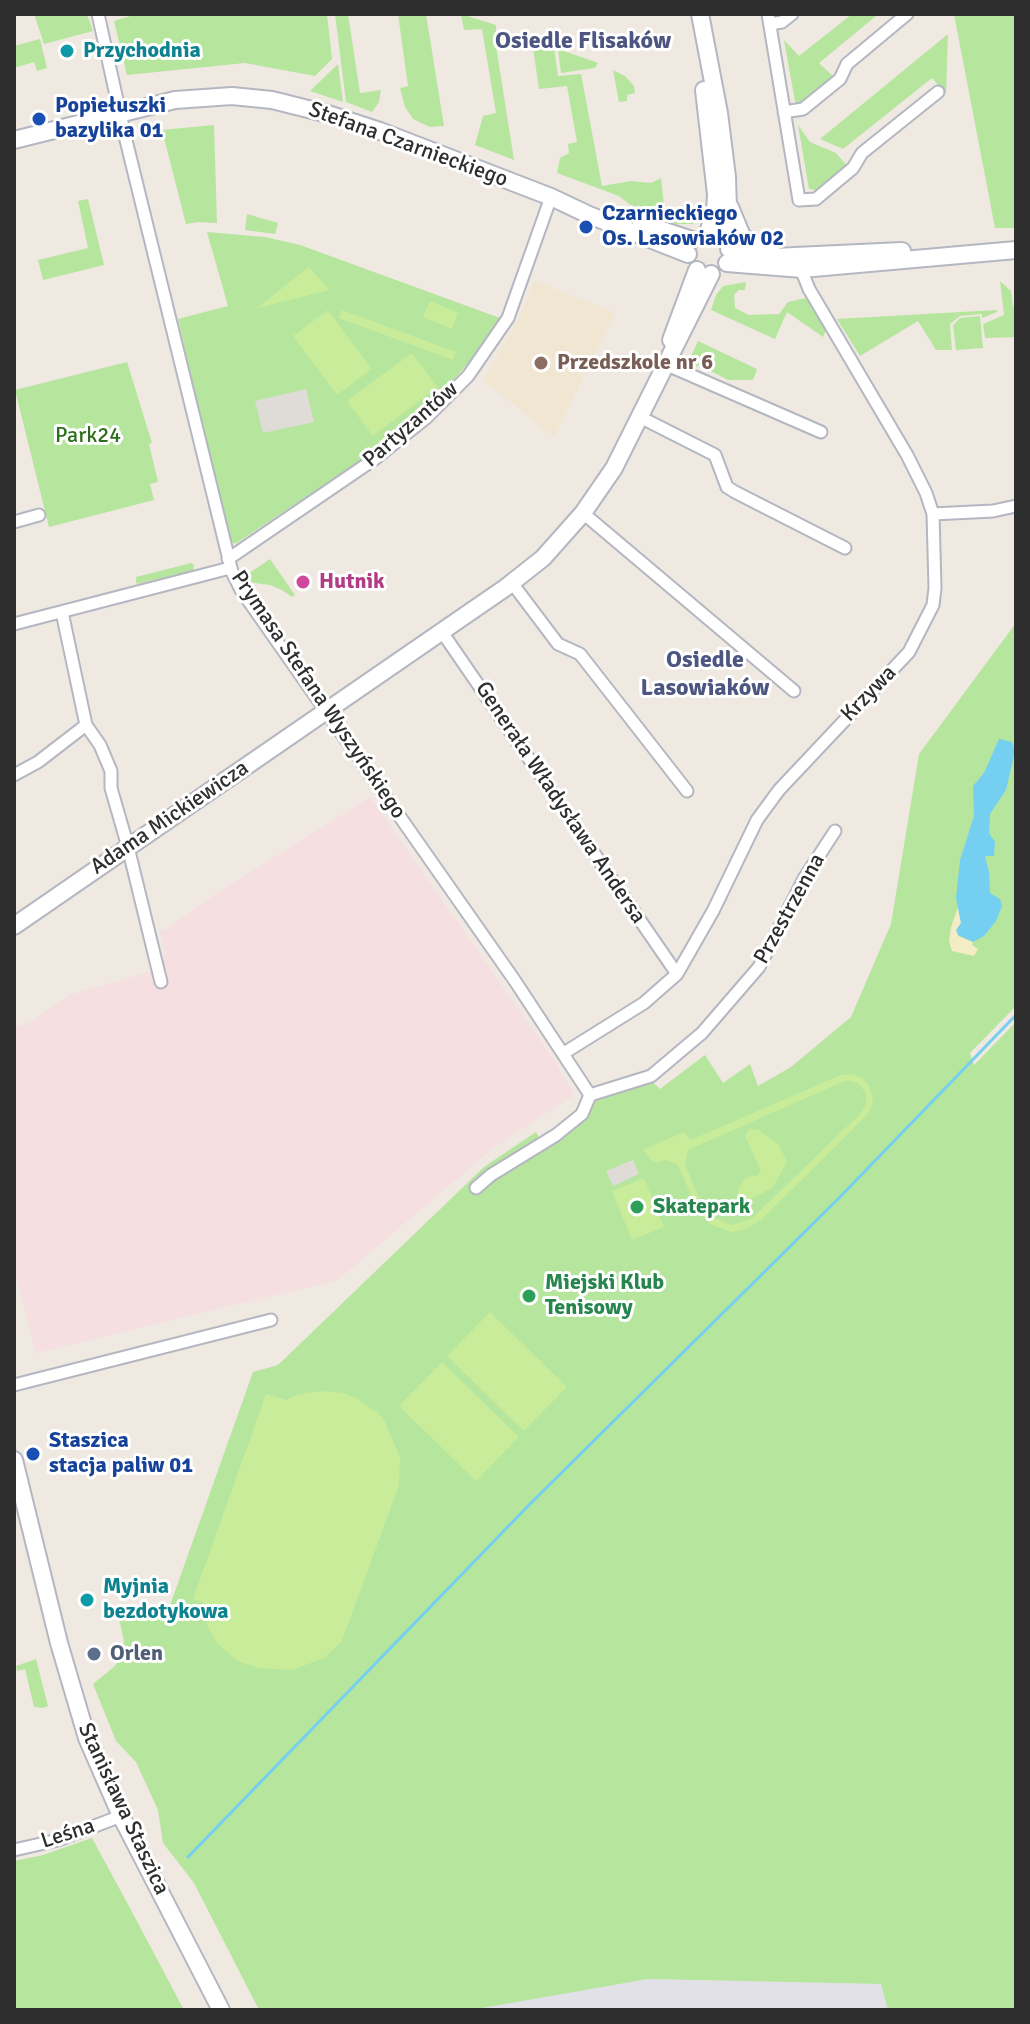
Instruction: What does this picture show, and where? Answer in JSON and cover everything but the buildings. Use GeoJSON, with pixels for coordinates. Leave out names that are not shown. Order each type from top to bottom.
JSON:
{"type":"FeatureCollection","features":[{"type":"Feature","properties":{"kind":"street","name":"Prymasa Stefana Wyszyńskiego"},"geometry":{"type":"LineString","coordinates":[[98,14],[229,563],[241,590],[564,1053],[590,1095]]}},
{"type":"Feature","properties":{"kind":"street"},"geometry":{"type":"LineString","coordinates":[[689,14],[703,85],[716,185],[715,214],[722,246]]}},
{"type":"Feature","properties":{"kind":"street"},"geometry":{"type":"LineString","coordinates":[[700,14],[724,149],[728,202],[722,246],[717,272],[704,272],[690,247],[722,246],[797,263],[922,250],[976,253],[1016,250]]}},
{"type":"Feature","properties":{"kind":"street"},"geometry":{"type":"LineString","coordinates":[[792,14],[782,22],[769,19],[799,200],[816,199],[853,168],[862,153],[938,92]]}},
{"type":"Feature","properties":{"kind":"street"},"geometry":{"type":"LineString","coordinates":[[784,112],[803,109],[840,79],[847,64],[907,14]]}},
{"type":"Feature","properties":{"kind":"street","name":"Stefana Czarnieckiego"},"geometry":{"type":"LineString","coordinates":[[14,140],[175,100],[232,96],[272,100],[380,131],[551,197],[589,215],[690,247]]}},
{"type":"Feature","properties":{"kind":"street","name":"Partyzantów"},"geometry":{"type":"LineString","coordinates":[[14,624],[229,563],[376,458],[426,418],[468,376],[508,318],[551,197]]}},
{"type":"Feature","properties":{"kind":"street"},"geometry":{"type":"LineString","coordinates":[[728,202],[738,228],[749,242],[797,263]]}},
{"type":"Feature","properties":{"kind":"street","name":"Krzywa"},"geometry":{"type":"LineString","coordinates":[[564,1053],[644,1003],[677,974],[713,911],[757,820],[779,790],[909,652],[933,605],[933,514],[907,455],[809,289],[797,263]]}},
{"type":"Feature","properties":{"kind":"street","name":"Adama Mickiewicza"},"geometry":{"type":"LineString","coordinates":[[14,926],[442,632],[543,558],[583,513],[614,468],[665,364],[677,318],[704,272]]}},
{"type":"Feature","properties":{"kind":"street"},"geometry":{"type":"LineString","coordinates":[[665,364],[821,432]]}},
{"type":"Feature","properties":{"kind":"street"},"geometry":{"type":"LineString","coordinates":[[640,417],[715,455],[727,487],[845,548]]}},
{"type":"Feature","properties":{"kind":"street"},"geometry":{"type":"LineString","coordinates":[[933,514],[993,511],[1016,506]]}},
{"type":"Feature","properties":{"kind":"street"},"geometry":{"type":"LineString","coordinates":[[583,513],[794,691]]}},
{"type":"Feature","properties":{"kind":"street"},"geometry":{"type":"LineString","coordinates":[[14,522],[39,515]]}},
{"type":"Feature","properties":{"kind":"street"},"geometry":{"type":"LineString","coordinates":[[512,583],[558,644],[580,654],[687,791]]}},
{"type":"Feature","properties":{"kind":"street"},"geometry":{"type":"LineString","coordinates":[[62,612],[86,725],[100,745],[111,771],[111,788],[161,982]]}},
{"type":"Feature","properties":{"kind":"street","name":"Generała Władysława Andersa"},"geometry":{"type":"LineString","coordinates":[[442,632],[677,974]]}},
{"type":"Feature","properties":{"kind":"street"},"geometry":{"type":"LineString","coordinates":[[14,775],[38,762],[86,725]]}},
{"type":"Feature","properties":{"kind":"street","name":"Przestrzenna"},"geometry":{"type":"LineString","coordinates":[[590,1095],[651,1076],[702,1033],[759,967],[805,877],[835,831]]}},
{"type":"Feature","properties":{"kind":"street"},"geometry":{"type":"LineString","coordinates":[[476,1188],[582,1114],[590,1095]]}},
{"type":"Feature","properties":{"kind":"street"},"geometry":{"type":"LineString","coordinates":[[14,1385],[271,1320]]}},
{"type":"Feature","properties":{"kind":"street","name":"Stanisława Staszica"},"geometry":{"type":"LineString","coordinates":[[14,1460],[75,1704],[96,1760],[121,1816],[221,2010]]}},
{"type":"Feature","properties":{"kind":"street","name":"Leśna"},"geometry":{"type":"LineString","coordinates":[[14,1850],[58,1840],[121,1816]]}},
{"type":"Feature","properties":{"kind":"shaded area","name":"Przedszkole nr 6"},"geometry":{"type":"Polygon","coordinates":[[[534,281],[615,312],[554,437],[483,380],[518,320],[534,281]]]}},
{"type":"Feature","properties":{"kind":"shaded area"},"geometry":{"type":"Polygon","coordinates":[[[306,389],[314,422],[263,433],[255,401],[306,389]]]}},
{"type":"Feature","properties":{"kind":"shaded area"},"geometry":{"type":"Polygon","coordinates":[[[370,797],[556,1063],[574,1095],[492,1149],[338,1280],[36,1353],[14,1268],[14,1027],[29,1023],[69,995],[163,968],[161,957],[166,954],[159,931],[370,797]]]}},
{"type":"Feature","properties":{"kind":"shaded area"},"geometry":{"type":"Polygon","coordinates":[[[633,1160],[639,1174],[613,1186],[606,1171],[633,1160]]]}},
{"type":"Feature","properties":{"kind":"shaded area"},"geometry":{"type":"Polygon","coordinates":[[[648,1979],[881,1984],[888,2010],[476,2010],[476,2007],[648,1979]]]}},
{"type":"Feature","properties":{"kind":"green space"},"geometry":{"type":"Polygon","coordinates":[[[34,14],[87,14],[93,31],[44,44],[34,14]]]}},
{"type":"Feature","properties":{"kind":"green space"},"geometry":{"type":"Polygon","coordinates":[[[137,14],[327,14],[332,59],[315,76],[245,63],[127,75],[114,21],[137,14]]]}},
{"type":"Feature","properties":{"kind":"green space"},"geometry":{"type":"Polygon","coordinates":[[[335,14],[348,14],[360,93],[381,90],[379,102],[372,112],[346,102],[335,14]]]}},
{"type":"Feature","properties":{"kind":"green space"},"geometry":{"type":"Polygon","coordinates":[[[398,14],[426,14],[444,126],[430,127],[413,119],[405,107],[400,88],[408,86],[398,14]]]}},
{"type":"Feature","properties":{"kind":"green space"},"geometry":{"type":"Polygon","coordinates":[[[461,14],[496,25],[496,46],[514,160],[475,145],[483,116],[496,113],[482,29],[464,30],[461,14]]]}},
{"type":"Feature","properties":{"kind":"green space"},"geometry":{"type":"Polygon","coordinates":[[[852,14],[876,16],[819,63],[836,79],[801,107],[796,107],[784,40],[799,56],[852,14]]]}},
{"type":"Feature","properties":{"kind":"green space"},"geometry":{"type":"Polygon","coordinates":[[[954,14],[1016,14],[1016,228],[995,228],[954,14]]]}},
{"type":"Feature","properties":{"kind":"green space"},"geometry":{"type":"Polygon","coordinates":[[[948,34],[946,94],[932,78],[843,149],[820,139],[948,34]]]}},
{"type":"Feature","properties":{"kind":"green space"},"geometry":{"type":"Polygon","coordinates":[[[40,39],[47,68],[37,71],[34,62],[14,68],[14,46],[40,39]]]}},
{"type":"Feature","properties":{"kind":"green space"},"geometry":{"type":"Polygon","coordinates":[[[532,41],[554,48],[558,76],[581,74],[602,186],[631,181],[651,183],[661,178],[664,206],[672,208],[676,215],[701,211],[693,224],[676,224],[629,204],[619,196],[557,173],[560,158],[569,153],[568,144],[577,142],[567,86],[539,89],[532,41]]]}},
{"type":"Feature","properties":{"kind":"green space"},"geometry":{"type":"Polygon","coordinates":[[[558,49],[598,63],[595,68],[561,73],[558,49]]]}},
{"type":"Feature","properties":{"kind":"green space"},"geometry":{"type":"Polygon","coordinates":[[[338,64],[343,102],[310,91],[338,64]]]}},
{"type":"Feature","properties":{"kind":"green space"},"geometry":{"type":"Polygon","coordinates":[[[613,70],[625,76],[634,86],[635,93],[627,95],[627,101],[619,102],[613,70]]]}},
{"type":"Feature","properties":{"kind":"green space"},"geometry":{"type":"Polygon","coordinates":[[[214,125],[217,223],[186,224],[162,130],[214,125]]]}},
{"type":"Feature","properties":{"kind":"green space"},"geometry":{"type":"Polygon","coordinates":[[[798,125],[810,142],[836,153],[849,168],[824,188],[809,189],[798,125]]]}},
{"type":"Feature","properties":{"kind":"green space"},"geometry":{"type":"Polygon","coordinates":[[[88,199],[104,265],[43,280],[38,260],[88,248],[78,201],[88,199]]]}},
{"type":"Feature","properties":{"kind":"green space"},"geometry":{"type":"Polygon","coordinates":[[[247,214],[278,223],[275,234],[245,230],[247,214]]]}},
{"type":"Feature","properties":{"kind":"green space"},"geometry":{"type":"Polygon","coordinates":[[[207,232],[265,237],[300,245],[500,318],[469,362],[433,404],[372,453],[235,544],[229,540],[178,319],[228,306],[207,232]]]}},
{"type":"Feature","properties":{"kind":"green space"},"geometry":{"type":"Polygon","coordinates":[[[309,267],[330,290],[257,308],[309,267]]]}},
{"type":"Feature","properties":{"kind":"green space"},"geometry":{"type":"Polygon","coordinates":[[[1000,281],[1011,291],[1013,307],[1016,307],[1016,337],[985,338],[983,324],[1004,315],[1000,281]]]}},
{"type":"Feature","properties":{"kind":"green space"},"geometry":{"type":"Polygon","coordinates":[[[746,282],[745,290],[739,290],[734,295],[735,308],[749,315],[779,314],[788,302],[806,298],[827,328],[823,337],[787,312],[775,339],[711,310],[723,286],[746,282]]]}},
{"type":"Feature","properties":{"kind":"green space"},"geometry":{"type":"Polygon","coordinates":[[[430,301],[458,313],[452,329],[423,317],[430,301]]]}},
{"type":"Feature","properties":{"kind":"green space"},"geometry":{"type":"Polygon","coordinates":[[[328,310],[372,369],[337,395],[293,336],[328,310]]]}},
{"type":"Feature","properties":{"kind":"green space"},"geometry":{"type":"Polygon","coordinates":[[[342,310],[456,352],[453,360],[339,318],[342,310]]]}},
{"type":"Feature","properties":{"kind":"green space"},"geometry":{"type":"Polygon","coordinates":[[[997,310],[982,318],[982,314],[960,316],[950,324],[952,350],[936,350],[918,321],[860,356],[837,319],[997,310]]]}},
{"type":"Feature","properties":{"kind":"green space"},"geometry":{"type":"Polygon","coordinates":[[[980,316],[983,348],[956,350],[953,325],[960,318],[980,316]]]}},
{"type":"Feature","properties":{"kind":"green space"},"geometry":{"type":"Polygon","coordinates":[[[698,341],[757,369],[753,380],[728,380],[699,365],[693,369],[687,365],[698,341]]]}},
{"type":"Feature","properties":{"kind":"green space"},"geometry":{"type":"Polygon","coordinates":[[[412,353],[438,387],[373,436],[347,401],[412,353]]]}},
{"type":"Feature","properties":{"kind":"green space","name":"Park24"},"geometry":{"type":"Polygon","coordinates":[[[127,362],[152,443],[149,444],[158,482],[150,484],[154,500],[49,527],[15,390],[127,362]]]}},
{"type":"Feature","properties":{"kind":"green space"},"geometry":{"type":"Polygon","coordinates":[[[270,559],[295,595],[292,597],[270,585],[248,582],[245,576],[270,559]]]}},
{"type":"Feature","properties":{"kind":"green space"},"geometry":{"type":"Polygon","coordinates":[[[191,563],[194,565],[193,571],[136,582],[136,577],[191,563]]]}},
{"type":"Feature","properties":{"kind":"green space"},"geometry":{"type":"Polygon","coordinates":[[[1016,623],[1016,1006],[970,1053],[974,1065],[1016,1022],[1016,2010],[888,2010],[881,1984],[648,1979],[471,2010],[259,2010],[194,1883],[163,1843],[158,1810],[136,1762],[116,1741],[93,1684],[115,1666],[124,1641],[119,1619],[168,1611],[253,1372],[278,1365],[484,1167],[536,1132],[542,1143],[582,1114],[590,1095],[648,1077],[660,1089],[705,1055],[723,1083],[750,1064],[758,1086],[791,1067],[851,1017],[891,924],[919,754],[1016,623]]]}},
{"type":"Feature","properties":{"kind":"green space"},"geometry":{"type":"Polygon","coordinates":[[[852,1074],[862,1078],[870,1087],[873,1103],[867,1115],[761,1220],[746,1229],[731,1232],[710,1224],[698,1209],[677,1164],[666,1160],[654,1163],[643,1150],[684,1132],[691,1140],[841,1075],[852,1074]],[[847,1080],[688,1150],[685,1165],[703,1206],[712,1217],[731,1225],[751,1219],[860,1114],[866,1105],[866,1093],[858,1083],[847,1080]]]}},
{"type":"Feature","properties":{"kind":"green space"},"geometry":{"type":"Polygon","coordinates":[[[749,1129],[759,1130],[779,1145],[787,1162],[773,1187],[745,1203],[738,1198],[738,1189],[744,1180],[761,1171],[745,1136],[749,1129]]]}},
{"type":"Feature","properties":{"kind":"green space","name":"Skatepark"},"geometry":{"type":"Polygon","coordinates":[[[644,1178],[664,1227],[632,1240],[612,1191],[644,1178]]]}},
{"type":"Feature","properties":{"kind":"green space"},"geometry":{"type":"Polygon","coordinates":[[[490,1312],[567,1387],[524,1431],[447,1356],[490,1312]]]}},
{"type":"Feature","properties":{"kind":"green space"},"geometry":{"type":"Polygon","coordinates":[[[442,1362],[519,1437],[476,1481],[399,1406],[442,1362]]]}},
{"type":"Feature","properties":{"kind":"green space"},"geometry":{"type":"Polygon","coordinates":[[[321,1391],[344,1393],[378,1413],[400,1457],[399,1485],[342,1641],[324,1658],[292,1670],[258,1668],[236,1660],[217,1643],[208,1628],[203,1602],[193,1599],[266,1394],[287,1400],[296,1395],[321,1391]]]}},
{"type":"Feature","properties":{"kind":"green space"},"geometry":{"type":"Polygon","coordinates":[[[36,1659],[48,1706],[43,1708],[34,1707],[25,1669],[17,1671],[16,1666],[36,1659]]]}},
{"type":"Feature","properties":{"kind":"green space"},"geometry":{"type":"Polygon","coordinates":[[[92,1838],[184,2010],[14,2010],[14,1861],[43,1855],[92,1838]]]}},
{"type":"Feature","properties":{"kind":"sand"},"geometry":{"type":"Polygon","coordinates":[[[958,907],[961,923],[958,936],[973,942],[972,945],[978,949],[974,956],[952,951],[949,941],[958,907]]]}},
{"type":"Feature","properties":{"kind":"water"},"geometry":{"type":"Polygon","coordinates":[[[999,739],[1012,742],[1015,751],[1006,790],[990,814],[989,833],[995,842],[994,856],[985,856],[990,893],[1000,899],[1002,906],[996,921],[984,936],[973,942],[958,935],[956,930],[961,923],[956,898],[960,860],[974,816],[973,786],[984,773],[999,739]]]}},
{"type":"Feature","properties":{"kind":"waterway"},"geometry":{"type":"LineString","coordinates":[[188,1857],[529,1505],[839,1198],[1016,1015]]}},
{"type":"Feature","properties":{"kind":"place","name":"Przychodnia"},"geometry":{"type":"Point","coordinates":[67,51]}},
{"type":"Feature","properties":{"kind":"place","name":"Popiełuszki bazylika 01"},"geometry":{"type":"Point","coordinates":[39,119]}},
{"type":"Feature","properties":{"kind":"place","name":"Czarnieckiego Os. Lasowiaków 02"},"geometry":{"type":"Point","coordinates":[586,227]}},
{"type":"Feature","properties":{"kind":"place","name":"Przedszkole nr 6"},"geometry":{"type":"Point","coordinates":[541,363]}},
{"type":"Feature","properties":{"kind":"place","name":"Hutnik"},"geometry":{"type":"Point","coordinates":[303,582]}},
{"type":"Feature","properties":{"kind":"place","name":"Skatepark"},"geometry":{"type":"Point","coordinates":[637,1207]}},
{"type":"Feature","properties":{"kind":"place","name":"Miejski Klub Tenisowy"},"geometry":{"type":"Point","coordinates":[529,1296]}},
{"type":"Feature","properties":{"kind":"place","name":"Staszica stacja paliw 01"},"geometry":{"type":"Point","coordinates":[33,1454]}},
{"type":"Feature","properties":{"kind":"place","name":"Myjnia bezdotykowa"},"geometry":{"type":"Point","coordinates":[87,1600]}},
{"type":"Feature","properties":{"kind":"place","name":"Orlen"},"geometry":{"type":"Point","coordinates":[94,1654]}},
{"type":"Feature","properties":{"kind":"district","name":"Osiedle Flisaków"},"geometry":{"type":"Point","coordinates":[583,42]}},
{"type":"Feature","properties":{"kind":"district","name":"Osiedle Lasowiaków"},"geometry":{"type":"Point","coordinates":[705,675]}}]}
